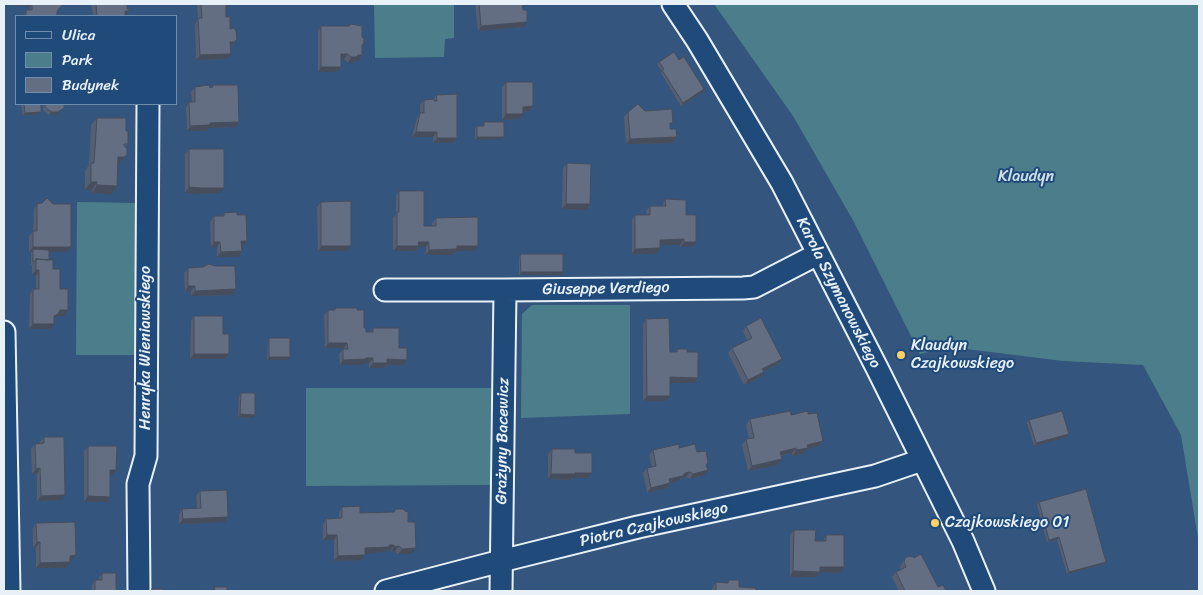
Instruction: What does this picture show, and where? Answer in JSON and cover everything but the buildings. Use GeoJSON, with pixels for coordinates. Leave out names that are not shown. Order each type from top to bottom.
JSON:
{"type":"FeatureCollection","features":[{"type":"Feature","properties":{"kind":"street","name":"Karola Szymanowskiego"},"geometry":{"type":"LineString","coordinates":[[673,4],[697,40],[782,183],[877,368],[962,541],[984,591]]}},
{"type":"Feature","properties":{"kind":"street","name":"Henryka Wieniawskiego"},"geometry":{"type":"LineString","coordinates":[[139,591],[138,484],[146,456],[148,105]]}},
{"type":"Feature","properties":{"kind":"street","name":"Giuseppe Verdiego"},"geometry":{"type":"LineString","coordinates":[[386,290],[743,288],[754,287],[818,254]]}},
{"type":"Feature","properties":{"kind":"street","name":"Grażyny Bacewicz"},"geometry":{"type":"LineString","coordinates":[[502,591],[505,290]]}},
{"type":"Feature","properties":{"kind":"street"},"geometry":{"type":"LineString","coordinates":[[4,332],[9,591]]}},
{"type":"Feature","properties":{"kind":"street","name":"Piotra Czajkowskiego"},"geometry":{"type":"LineString","coordinates":[[386,591],[638,527],[875,476],[922,460]]}},
{"type":"Feature","properties":{"kind":"green space"},"geometry":{"type":"Polygon","coordinates":[[[374,4],[454,4],[454,38],[445,39],[444,57],[375,58],[374,4]]]}},
{"type":"Feature","properties":{"kind":"green space","name":"Klaudyn"},"geometry":{"type":"Polygon","coordinates":[[[714,4],[1199,4],[1199,544],[1181,435],[1143,365],[1063,361],[950,347],[920,354],[854,222],[793,116],[714,4]]]}},
{"type":"Feature","properties":{"kind":"green space"},"geometry":{"type":"Polygon","coordinates":[[[77,202],[137,203],[137,355],[76,355],[77,202]]]}},
{"type":"Feature","properties":{"kind":"green space"},"geometry":{"type":"Polygon","coordinates":[[[532,305],[630,305],[630,414],[521,418],[522,314],[532,305]]]}},
{"type":"Feature","properties":{"kind":"green space"},"geometry":{"type":"Polygon","coordinates":[[[306,388],[491,388],[490,485],[306,486],[306,388]]]}},
{"type":"Feature","properties":{"kind":"place","name":"Klaudyn Czajkowskiego"},"geometry":{"type":"Point","coordinates":[901,355]}},
{"type":"Feature","properties":{"kind":"place","name":"Czajkowskiego 01"},"geometry":{"type":"Point","coordinates":[935,523]}}]}
